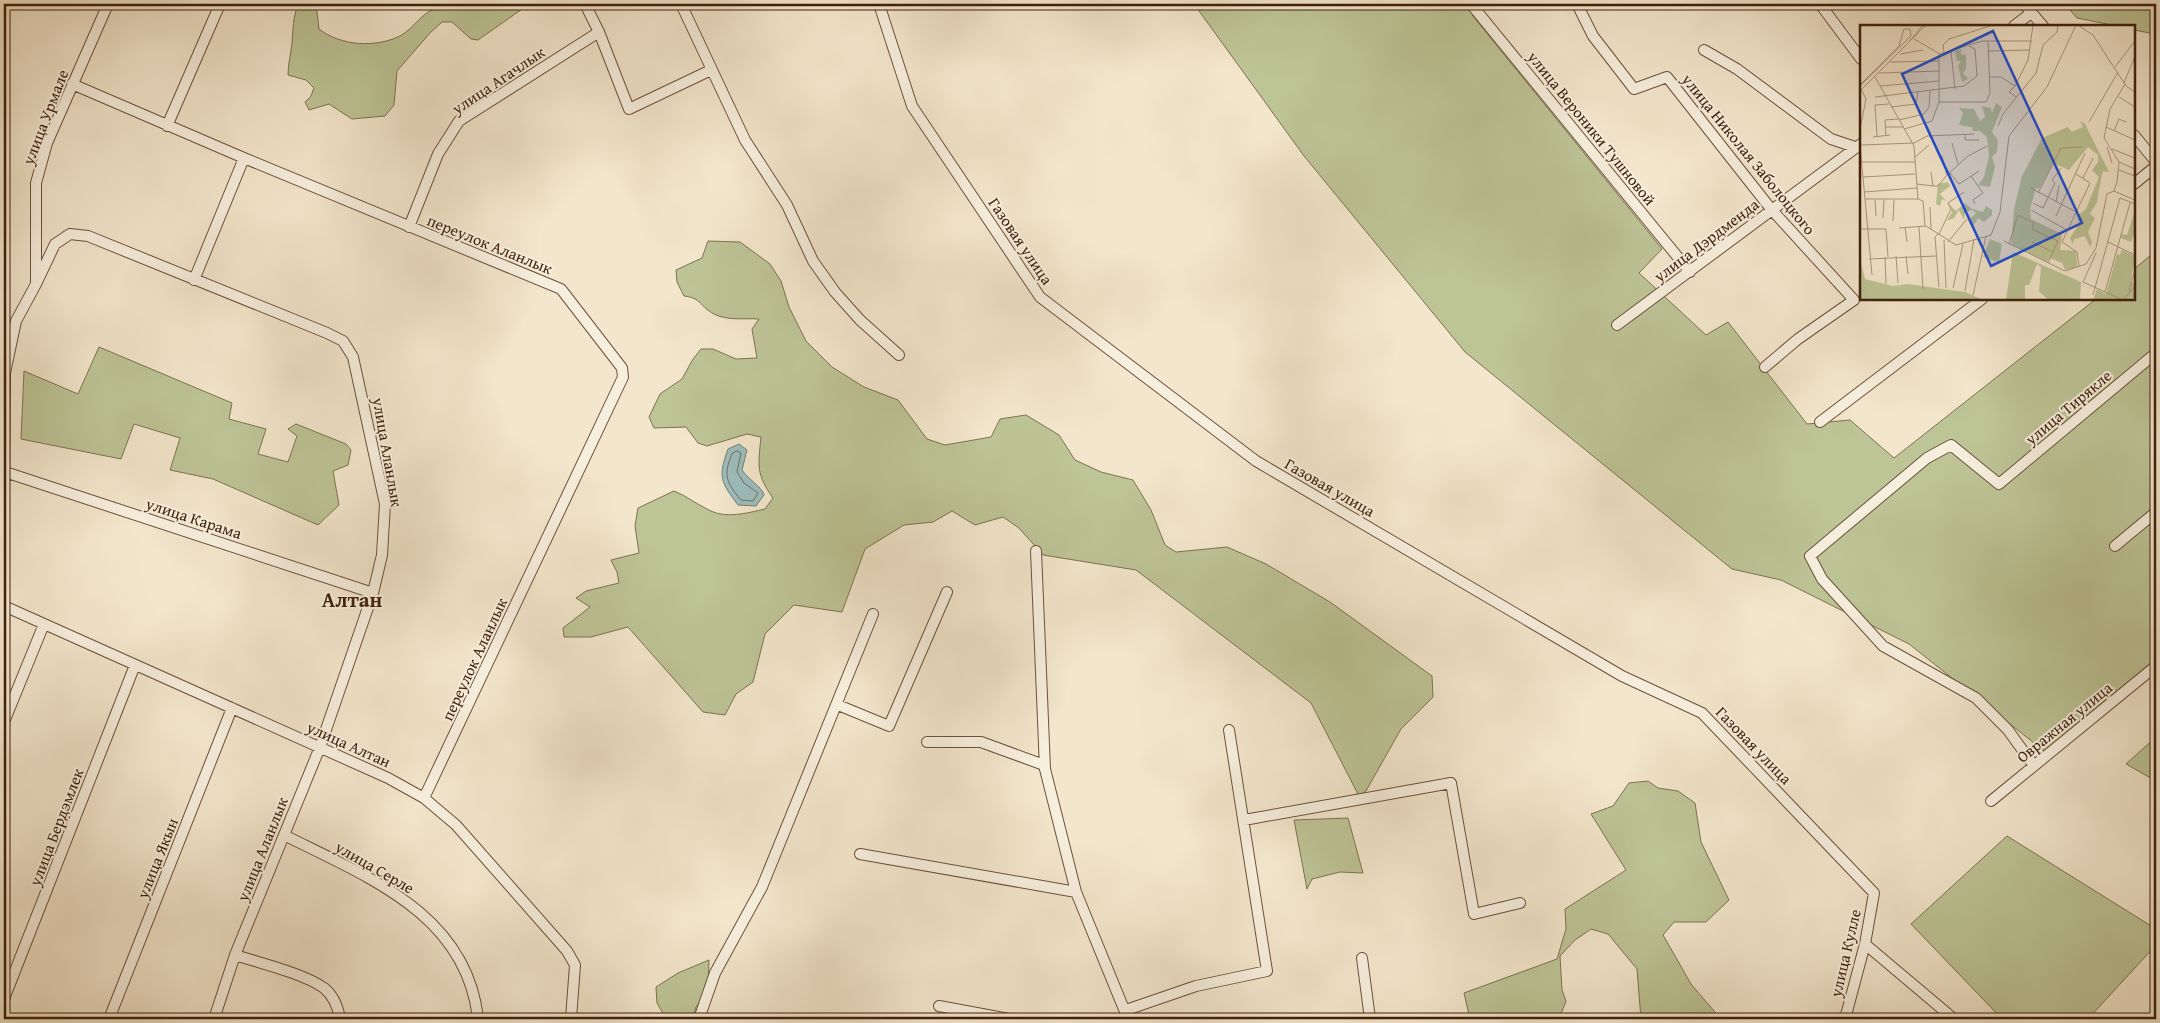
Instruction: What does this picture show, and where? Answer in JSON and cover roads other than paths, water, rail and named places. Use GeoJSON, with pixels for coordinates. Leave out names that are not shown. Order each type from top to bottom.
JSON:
{"type":"FeatureCollection","features":[{"type":"Feature","properties":{"kind":"street","name":"улица Урмале"},"geometry":{"type":"LineString","coordinates":[[5,476],[5,373],[16,321],[36,284],[36,183],[47,143],[108,4]]}},
{"type":"Feature","properties":{"kind":"street"},"geometry":{"type":"LineString","coordinates":[[167,126],[220,4]]}},
{"type":"Feature","properties":{"kind":"street"},"geometry":{"type":"LineString","coordinates":[[585,4],[599,32],[629,109],[711,70]]}},
{"type":"Feature","properties":{"kind":"street"},"geometry":{"type":"LineString","coordinates":[[680,4],[745,140],[787,205],[813,261],[834,292],[860,320],[899,355]]}},
{"type":"Feature","properties":{"kind":"street","name":"Газовая улица"},"geometry":{"type":"LineString","coordinates":[[879,4],[912,106],[1040,297],[1256,461],[1622,676],[1702,713],[1874,893]]}},
{"type":"Feature","properties":{"kind":"street","name":"улица Вероники Тушновой"},"geometry":{"type":"LineString","coordinates":[[1471,4],[1690,272]]}},
{"type":"Feature","properties":{"kind":"street","name":"улица Николая Заболоцкого"},"geometry":{"type":"LineString","coordinates":[[1577,4],[1593,36],[1634,89],[1667,77],[1771,209],[1854,300],[1798,339],[1765,367]]}},
{"type":"Feature","properties":{"kind":"street"},"geometry":{"type":"LineString","coordinates":[[1820,4],[1860,58]]}},
{"type":"Feature","properties":{"kind":"street"},"geometry":{"type":"LineString","coordinates":[[2024,4],[2042,25]]}},
{"type":"Feature","properties":{"kind":"street"},"geometry":{"type":"LineString","coordinates":[[2015,25],[2031,13]]}},
{"type":"Feature","properties":{"kind":"street","name":"улица Агачлык"},"geometry":{"type":"LineString","coordinates":[[410,226],[438,154],[459,122],[599,32]]}},
{"type":"Feature","properties":{"kind":"street"},"geometry":{"type":"LineString","coordinates":[[1704,50],[1737,69],[1831,139],[1858,145]]}},
{"type":"Feature","properties":{"kind":"street","name":"переулок Аланлык"},"geometry":{"type":"LineString","coordinates":[[72,84],[167,126],[561,289],[619,364],[623,372],[623,377],[424,798]]}},
{"type":"Feature","properties":{"kind":"street"},"geometry":{"type":"LineString","coordinates":[[2135,136],[2156,162]]}},
{"type":"Feature","properties":{"kind":"street","name":"улица Дэрдменда"},"geometry":{"type":"LineString","coordinates":[[1617,325],[1858,145]]}},
{"type":"Feature","properties":{"kind":"street"},"geometry":{"type":"LineString","coordinates":[[194,280],[244,158]]}},
{"type":"Feature","properties":{"kind":"street"},"geometry":{"type":"LineString","coordinates":[[2135,183],[2156,166]]}},
{"type":"Feature","properties":{"kind":"street","name":"улица Аланлык"},"geometry":{"type":"LineString","coordinates":[[36,284],[55,244],[70,234],[88,236],[343,341],[353,357],[385,504],[382,555],[373,593],[320,747],[235,955],[214,1019]]}},
{"type":"Feature","properties":{"kind":"street"},"geometry":{"type":"LineString","coordinates":[[1820,422],[1981,300]]}},
{"type":"Feature","properties":{"kind":"street","name":"улица Тирякле"},"geometry":{"type":"LineString","coordinates":[[2034,766],[2008,730],[1976,698],[1882,646],[1822,579],[1810,556],[1927,458],[1952,445],[1999,484],[2156,353]]}},
{"type":"Feature","properties":{"kind":"street","name":"улица Карама"},"geometry":{"type":"LineString","coordinates":[[5,476],[373,593]]}},
{"type":"Feature","properties":{"kind":"street"},"geometry":{"type":"LineString","coordinates":[[2115,546],[2156,512]]}},
{"type":"Feature","properties":{"kind":"street"},"geometry":{"type":"LineString","coordinates":[[1036,551],[1044,765],[1076,892],[1127,1015],[1196,986],[1267,971],[1229,730]]}},
{"type":"Feature","properties":{"kind":"street"},"geometry":{"type":"LineString","coordinates":[[838,706],[889,726],[947,592]]}},
{"type":"Feature","properties":{"kind":"street","name":"улица Алтан"},"geometry":{"type":"LineString","coordinates":[[4,606],[388,778],[424,798],[456,825],[567,951],[574,965],[571,1019]]}},
{"type":"Feature","properties":{"kind":"street"},"geometry":{"type":"LineString","coordinates":[[699,1019],[715,973],[762,887],[838,706],[873,614]]}},
{"type":"Feature","properties":{"kind":"street"},"geometry":{"type":"LineString","coordinates":[[4,722],[44,624]]}},
{"type":"Feature","properties":{"kind":"street","name":"улица Бердэмлек"},"geometry":{"type":"LineString","coordinates":[[4,999],[135,665]]}},
{"type":"Feature","properties":{"kind":"street","name":"Овражная улица"},"geometry":{"type":"LineString","coordinates":[[1991,801],[2156,666]]}},
{"type":"Feature","properties":{"kind":"street","name":"улица Якын"},"geometry":{"type":"LineString","coordinates":[[109,1019],[232,708]]}},
{"type":"Feature","properties":{"kind":"street"},"geometry":{"type":"LineString","coordinates":[[927,742],[981,742],[1044,765]]}},
{"type":"Feature","properties":{"kind":"street"},"geometry":{"type":"LineString","coordinates":[[1244,820],[1451,783],[1474,914],[1520,903]]}},
{"type":"Feature","properties":{"kind":"street","name":"улица Серле"},"geometry":{"type":"LineString","coordinates":[[284,834],[383,885],[422,912],[447,941],[462,966],[471,989],[478,1019]]}},
{"type":"Feature","properties":{"kind":"street"},"geometry":{"type":"LineString","coordinates":[[860,854],[1076,892]]}},
{"type":"Feature","properties":{"kind":"street","name":"улица Кулле"},"geometry":{"type":"LineString","coordinates":[[1845,1019],[1865,944],[1874,893]]}},
{"type":"Feature","properties":{"kind":"street"},"geometry":{"type":"LineString","coordinates":[[1865,944],[1954,1019]]}},
{"type":"Feature","properties":{"kind":"street"},"geometry":{"type":"LineString","coordinates":[[235,955],[313,982],[325,989],[333,998],[340,1019]]}},
{"type":"Feature","properties":{"kind":"street"},"geometry":{"type":"LineString","coordinates":[[1362,958],[1370,1019]]}},
{"type":"Feature","properties":{"kind":"street"},"geometry":{"type":"LineString","coordinates":[[939,1006],[1009,1019]]}},
{"type":"Feature","properties":{"kind":"water"},"geometry":{"type":"Polygon","coordinates":[[[739,444],[747,450],[742,470],[761,489],[764,495],[756,506],[738,505],[727,490],[722,478],[728,449],[739,444]]]}},
{"type":"Feature","properties":{"kind":"district","name":"Алтан"},"geometry":{"type":"Point","coordinates":[352,600]}}]}
